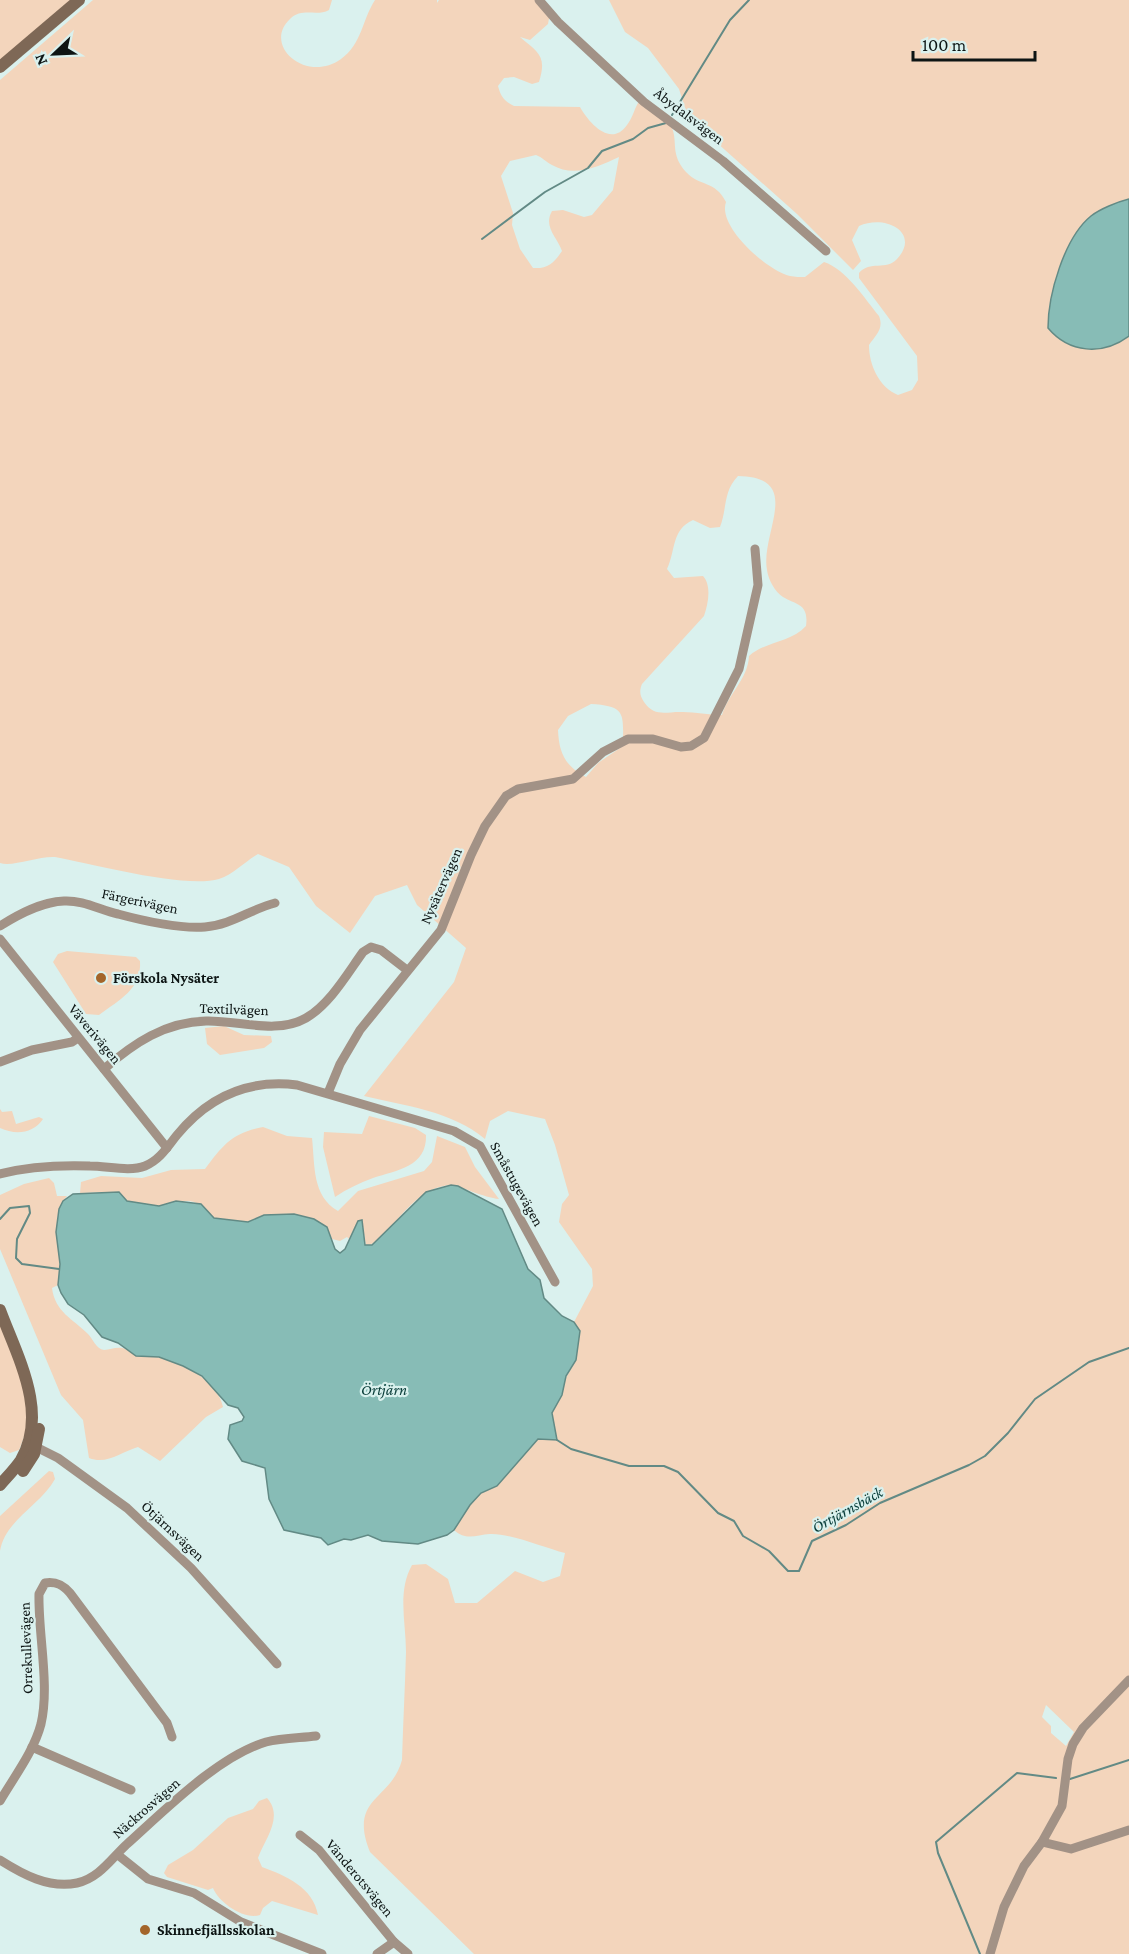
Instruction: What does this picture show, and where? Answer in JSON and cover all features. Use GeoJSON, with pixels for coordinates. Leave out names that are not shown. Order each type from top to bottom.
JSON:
{"type":"FeatureCollection","features":[{"type":"Feature","properties":{"kind":"street"},"geometry":{"type":"LineString","coordinates":[[0,67],[79,0]]}},
{"type":"Feature","properties":{"kind":"street","name":"Åbydalsvägen"},"geometry":{"type":"LineString","coordinates":[[539,0],[558,22],[644,102],[723,160],[826,251]]}},
{"type":"Feature","properties":{"kind":"street","name":"Nysätervägen"},"geometry":{"type":"LineString","coordinates":[[328,1093],[350,1047],[407,970],[441,930],[485,826],[511,792],[573,779],[603,752],[628,739],[652,739],[681,747],[691,746],[704,738],[739,669],[758,585],[755,549]]}},
{"type":"Feature","properties":{"kind":"street","name":"Färgerivägen"},"geometry":{"type":"LineString","coordinates":[[0,926],[38,906],[63,901],[75,901],[117,914],[183,926],[206,927],[242,917],[259,907],[275,903]]}},
{"type":"Feature","properties":{"kind":"street","name":"Väverivägen"},"geometry":{"type":"LineString","coordinates":[[0,939],[10,955],[167,1148]]}},
{"type":"Feature","properties":{"kind":"street","name":"Textilvägen"},"geometry":{"type":"LineString","coordinates":[[104,1069],[144,1038],[172,1026],[208,1021],[270,1026],[297,1022],[323,1004],[363,952],[371,947],[381,950],[407,970]]}},
{"type":"Feature","properties":{"kind":"street"},"geometry":{"type":"LineString","coordinates":[[0,958],[10,955]]}},
{"type":"Feature","properties":{"kind":"street"},"geometry":{"type":"LineString","coordinates":[[0,1062],[32,1050],[72,1042],[78,1038]]}},
{"type":"Feature","properties":{"kind":"street"},"geometry":{"type":"LineString","coordinates":[[0,1174],[62,1165],[141,1167],[154,1162],[191,1118],[204,1107],[243,1088],[276,1083],[328,1093]]}},
{"type":"Feature","properties":{"kind":"street","name":"Småstugevägen"},"geometry":{"type":"LineString","coordinates":[[328,1093],[453,1131],[472,1139],[480,1146],[555,1282]]}},
{"type":"Feature","properties":{"kind":"street"},"geometry":{"type":"LineString","coordinates":[[0,1310],[39,1415],[32,1445],[19,1476],[0,1492]]}},
{"type":"Feature","properties":{"kind":"street"},"geometry":{"type":"LineString","coordinates":[[0,1485],[32,1445]]}},
{"type":"Feature","properties":{"kind":"street","name":"Ötjärnsvägen"},"geometry":{"type":"LineString","coordinates":[[32,1445],[58,1458],[127,1508],[191,1568],[277,1664]]}},
{"type":"Feature","properties":{"kind":"street","name":"Orrekullevägen"},"geometry":{"type":"LineString","coordinates":[[0,1801],[32,1747],[40,1726],[43,1712],[39,1594],[41,1587],[52,1582],[63,1586],[70,1593],[167,1723],[172,1737]]}},
{"type":"Feature","properties":{"kind":"street"},"geometry":{"type":"LineString","coordinates":[[990,1954],[1004,1907],[1024,1866],[1042,1842],[1062,1806],[1068,1759],[1073,1744],[1083,1728],[1129,1680]]}},
{"type":"Feature","properties":{"kind":"street","name":"Näckrosvägen"},"geometry":{"type":"LineString","coordinates":[[0,1860],[36,1880],[56,1885],[87,1880],[118,1855],[177,1798],[239,1755],[265,1743],[316,1736]]}},
{"type":"Feature","properties":{"kind":"street"},"geometry":{"type":"LineString","coordinates":[[32,1747],[131,1790]]}},
{"type":"Feature","properties":{"kind":"street"},"geometry":{"type":"LineString","coordinates":[[1042,1842],[1071,1849],[1129,1830]]}},
{"type":"Feature","properties":{"kind":"street","name":"Vänderotsvägen"},"geometry":{"type":"LineString","coordinates":[[300,1835],[319,1850],[394,1942],[408,1954]]}},
{"type":"Feature","properties":{"kind":"street"},"geometry":{"type":"LineString","coordinates":[[118,1855],[148,1879],[194,1893],[241,1922],[322,1954]]}},
{"type":"Feature","properties":{"kind":"street"},"geometry":{"type":"LineString","coordinates":[[377,1954],[394,1942]]}},
{"type":"Feature","properties":{"kind":"shaded area"},"geometry":{"type":"Polygon","coordinates":[[[0,0],[73,0],[0,62],[0,0]]]}},
{"type":"Feature","properties":{"kind":"shaded area"},"geometry":{"type":"Polygon","coordinates":[[[93,0],[332,0],[329,10],[295,15],[283,29],[281,40],[285,50],[302,64],[314,67],[328,66],[348,53],[358,39],[375,0],[437,0],[437,3],[439,0],[539,0],[550,13],[548,24],[530,40],[520,37],[540,56],[542,66],[539,82],[532,84],[514,77],[504,78],[498,86],[503,98],[514,106],[580,107],[595,126],[607,134],[621,131],[627,125],[638,103],[645,101],[670,124],[681,166],[691,177],[712,187],[722,195],[726,202],[725,212],[729,223],[736,235],[758,257],[769,266],[796,277],[805,277],[824,262],[840,271],[855,285],[879,316],[881,325],[869,345],[873,368],[885,387],[898,395],[912,390],[918,380],[917,356],[859,278],[859,273],[868,267],[893,263],[903,250],[905,241],[903,234],[897,228],[880,222],[859,226],[852,240],[861,261],[853,270],[797,214],[688,117],[679,89],[648,48],[625,32],[609,0],[1129,0],[1129,199],[1095,213],[1081,226],[1073,238],[1054,284],[1048,328],[1097,349],[1129,336],[1129,1954],[474,1954],[370,1852],[364,1820],[374,1801],[397,1773],[402,1760],[406,1652],[403,1607],[407,1575],[412,1565],[426,1564],[448,1579],[455,1603],[477,1603],[515,1571],[543,1582],[560,1576],[565,1553],[498,1534],[467,1536],[454,1530],[470,1505],[481,1493],[497,1486],[539,1438],[562,1395],[563,1383],[576,1360],[580,1331],[574,1322],[593,1286],[592,1269],[559,1222],[562,1204],[569,1195],[545,1119],[508,1111],[490,1121],[485,1139],[458,1122],[443,1116],[364,1096],[454,982],[466,948],[417,905],[407,885],[375,896],[350,933],[316,906],[289,867],[258,854],[224,877],[204,881],[162,878],[55,857],[12,864],[0,863],[0,80],[93,0]],[[536,155],[510,161],[501,176],[513,213],[512,225],[520,249],[533,268],[547,266],[562,251],[550,227],[552,211],[563,210],[584,217],[592,215],[613,190],[619,157],[578,171],[560,169],[536,155]],[[738,476],[733,482],[720,527],[710,528],[693,520],[681,529],[675,541],[667,569],[674,578],[703,576],[708,585],[708,601],[704,616],[642,684],[640,691],[643,700],[648,707],[657,712],[722,715],[742,679],[749,656],[763,647],[793,636],[806,626],[804,609],[780,595],[772,585],[768,574],[766,555],[775,509],[775,496],[770,486],[758,479],[738,476]],[[591,704],[568,716],[558,730],[560,746],[568,763],[586,777],[598,763],[623,746],[622,719],[617,710],[611,707],[591,704]],[[1046,1705],[1042,1717],[1051,1726],[1051,1733],[1066,1746],[1074,1732],[1046,1705]]]}},
{"type":"Feature","properties":{"kind":"shaded area","name":"Förskola Nysäter"},"geometry":{"type":"Polygon","coordinates":[[[67,951],[136,957],[140,961],[140,971],[133,986],[121,999],[99,1015],[86,1014],[53,962],[58,954],[67,951]]]}},
{"type":"Feature","properties":{"kind":"shaded area"},"geometry":{"type":"Polygon","coordinates":[[[224,1026],[244,1035],[271,1036],[272,1042],[264,1048],[220,1055],[207,1044],[205,1028],[224,1026]]]}},
{"type":"Feature","properties":{"kind":"shaded area"},"geometry":{"type":"Polygon","coordinates":[[[0,1109],[2,1112],[12,1111],[16,1124],[39,1117],[43,1119],[34,1128],[23,1132],[12,1132],[0,1128],[0,1109]]]}},
{"type":"Feature","properties":{"kind":"shaded area"},"geometry":{"type":"Polygon","coordinates":[[[369,1116],[415,1128],[426,1135],[422,1154],[416,1161],[401,1169],[363,1182],[335,1197],[323,1147],[324,1132],[362,1134],[369,1116]]]}},
{"type":"Feature","properties":{"kind":"shaded area"},"geometry":{"type":"Polygon","coordinates":[[[263,1127],[287,1136],[312,1138],[319,1189],[323,1197],[338,1211],[358,1191],[424,1171],[432,1162],[437,1136],[465,1147],[475,1167],[499,1199],[450,1185],[436,1188],[411,1205],[383,1236],[366,1246],[362,1220],[358,1221],[349,1239],[347,1237],[340,1241],[332,1239],[327,1227],[314,1219],[294,1214],[264,1215],[248,1222],[214,1218],[200,1205],[189,1201],[152,1206],[127,1201],[119,1192],[80,1193],[81,1182],[101,1176],[142,1178],[171,1170],[205,1169],[229,1141],[243,1133],[263,1127]]]}},
{"type":"Feature","properties":{"kind":"shaded area"},"geometry":{"type":"Polygon","coordinates":[[[49,1178],[54,1183],[57,1196],[67,1196],[57,1218],[60,1267],[58,1285],[52,1288],[61,1309],[101,1349],[122,1348],[139,1356],[157,1357],[177,1363],[207,1381],[220,1398],[223,1407],[206,1417],[160,1461],[138,1447],[108,1459],[89,1458],[83,1420],[61,1395],[0,1249],[0,1195],[24,1184],[49,1178]]]}},
{"type":"Feature","properties":{"kind":"shaded area"},"geometry":{"type":"Polygon","coordinates":[[[0,1319],[21,1375],[29,1409],[28,1425],[19,1450],[10,1453],[0,1447],[0,1319]]]}},
{"type":"Feature","properties":{"kind":"shaded area"},"geometry":{"type":"Polygon","coordinates":[[[49,1471],[53,1472],[55,1479],[9,1530],[0,1551],[0,1516],[49,1471]]]}},
{"type":"Feature","properties":{"kind":"shaded area"},"geometry":{"type":"Polygon","coordinates":[[[267,1798],[274,1813],[272,1828],[258,1858],[262,1867],[280,1874],[304,1890],[311,1897],[318,1915],[272,1901],[263,1908],[260,1915],[247,1915],[226,1904],[213,1888],[208,1890],[167,1877],[164,1873],[168,1865],[193,1850],[228,1818],[253,1809],[259,1801],[267,1798]]]}},
{"type":"Feature","properties":{"kind":"water"},"geometry":{"type":"Polygon","coordinates":[[[1129,199],[1129,336],[1108,347],[1086,349],[1076,347],[1066,343],[1048,328],[1051,300],[1059,268],[1073,238],[1091,216],[1129,199]]]}},
{"type":"Feature","properties":{"kind":"water","name":"Örtjärn"},"geometry":{"type":"Polygon","coordinates":[[[451,1185],[458,1186],[502,1209],[528,1269],[540,1280],[544,1298],[562,1316],[574,1322],[580,1331],[576,1360],[566,1376],[562,1395],[552,1413],[557,1440],[538,1439],[497,1486],[481,1493],[470,1505],[454,1530],[447,1535],[418,1544],[382,1541],[368,1535],[351,1540],[344,1539],[328,1545],[321,1538],[284,1530],[269,1499],[265,1468],[242,1461],[228,1439],[230,1425],[242,1421],[244,1417],[238,1408],[228,1405],[202,1376],[183,1366],[159,1357],[136,1356],[118,1343],[102,1337],[84,1315],[68,1304],[58,1285],[60,1264],[56,1232],[59,1209],[63,1201],[73,1194],[119,1192],[127,1201],[159,1206],[176,1201],[201,1204],[214,1218],[248,1222],[264,1215],[294,1214],[314,1219],[327,1227],[335,1249],[340,1253],[345,1249],[358,1221],[362,1220],[365,1245],[372,1245],[426,1192],[451,1185]]]}},
{"type":"Feature","properties":{"kind":"waterway"},"geometry":{"type":"LineString","coordinates":[[672,115],[730,20],[749,0]]}},
{"type":"Feature","properties":{"kind":"waterway"},"geometry":{"type":"LineString","coordinates":[[482,239],[545,192],[588,168],[602,151],[633,139],[648,128],[666,123]]}},
{"type":"Feature","properties":{"kind":"waterway"},"geometry":{"type":"LineString","coordinates":[[0,1219],[10,1208],[29,1206],[30,1213],[17,1239],[16,1258],[22,1264],[59,1269]]}},
{"type":"Feature","properties":{"kind":"waterway","name":"Örtjärnsbäck"},"geometry":{"type":"LineString","coordinates":[[557,1440],[571,1449],[629,1466],[664,1466],[678,1472],[718,1513],[734,1521],[743,1536],[769,1551],[788,1571],[799,1571],[812,1541],[846,1525],[880,1503],[985,1456],[1008,1433],[1035,1399],[1089,1362],[1129,1348]]}},
{"type":"Feature","properties":{"kind":"waterway"},"geometry":{"type":"LineString","coordinates":[[1070,1779],[1129,1760]]}},
{"type":"Feature","properties":{"kind":"waterway"},"geometry":{"type":"LineString","coordinates":[[980,1954],[938,1853],[936,1842],[1017,1773],[1056,1778]]}},
{"type":"Feature","properties":{"kind":"place","name":"Förskola Nysäter"},"geometry":{"type":"Point","coordinates":[101,978]}},
{"type":"Feature","properties":{"kind":"place","name":"Skinnefjällsskolan"},"geometry":{"type":"Point","coordinates":[145,1930]}}]}
